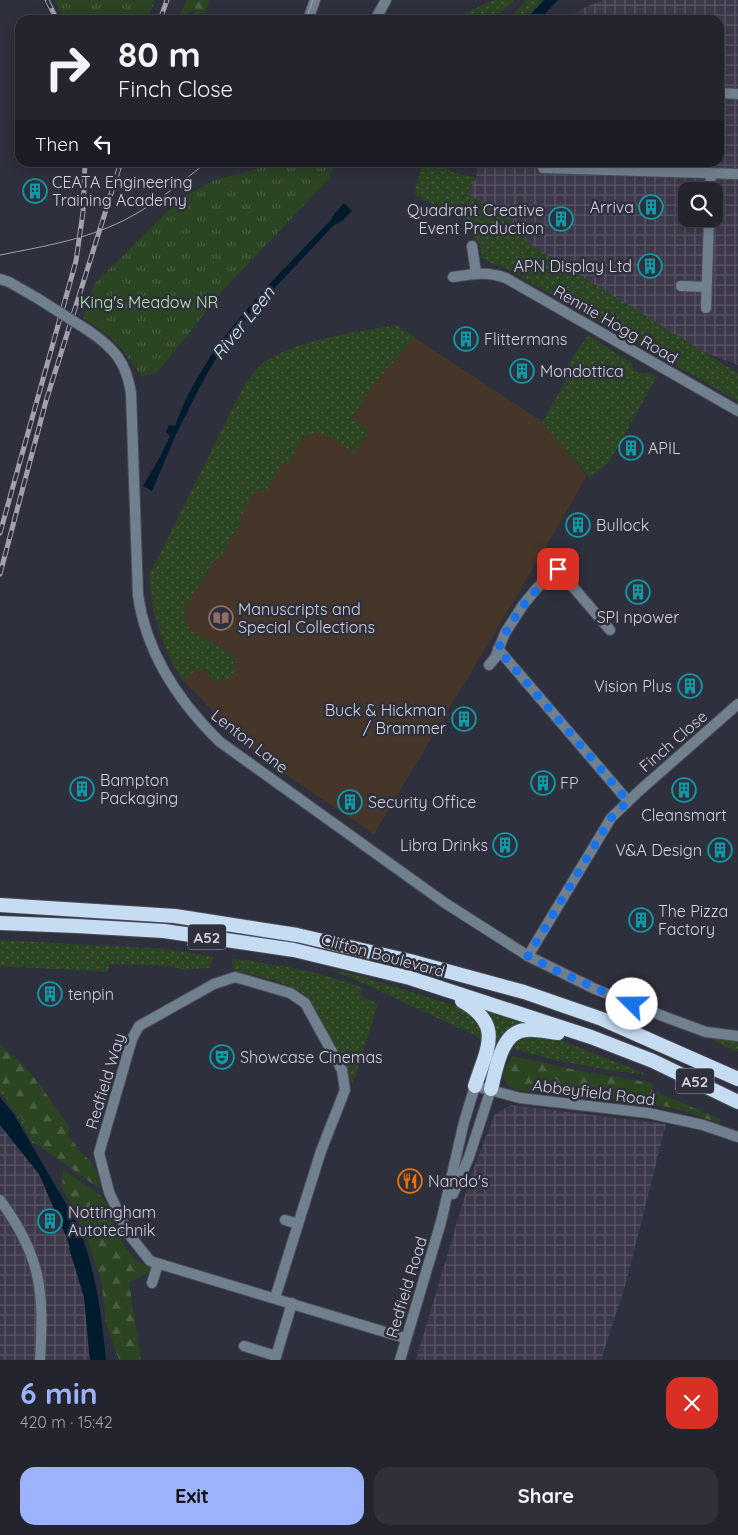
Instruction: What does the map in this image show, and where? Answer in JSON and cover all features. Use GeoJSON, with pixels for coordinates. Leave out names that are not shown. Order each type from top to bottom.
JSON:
{"type":"FeatureCollection","features":[{"type":"Feature","properties":{"kind":"highway","name":"Clifton Boulevard"},"geometry":{"type":"LineString","coordinates":[[0,905],[175,916],[297,936],[410,961],[524,992],[602,1019],[738,1079]]}},
{"type":"Feature","properties":{"kind":"highway","name":"Clifton Boulevard"},"geometry":{"type":"LineString","coordinates":[[0,923],[164,931],[294,950],[421,982],[591,1037],[653,1061],[738,1102]]}},
{"type":"Feature","properties":{"kind":"highway"},"geometry":{"type":"LineString","coordinates":[[421,982],[463,1001],[477,1010],[486,1021],[489,1030],[488,1045],[476,1086]]}},
{"type":"Feature","properties":{"kind":"highway"},"geometry":{"type":"LineString","coordinates":[[491,1089],[502,1049],[510,1036],[524,1030],[591,1037]]}},
{"type":"Feature","properties":{"kind":"street"},"geometry":{"type":"LineString","coordinates":[[310,15],[315,0]]}},
{"type":"Feature","properties":{"kind":"street"},"geometry":{"type":"LineString","coordinates":[[378,15],[386,0]]}},
{"type":"Feature","properties":{"kind":"street"},"geometry":{"type":"LineString","coordinates":[[724,93],[738,94]]}},
{"type":"Feature","properties":{"kind":"street"},"geometry":{"type":"LineString","coordinates":[[543,168],[632,167],[711,174],[738,174]]}},
{"type":"Feature","properties":{"kind":"street"},"geometry":{"type":"LineString","coordinates":[[711,174],[711,182]]}},
{"type":"Feature","properties":{"kind":"street"},"geometry":{"type":"LineString","coordinates":[[706,308],[709,227]]}},
{"type":"Feature","properties":{"kind":"street"},"geometry":{"type":"LineString","coordinates":[[472,246],[476,273]]}},
{"type":"Feature","properties":{"kind":"street","name":"Rennie Hogg Road"},"geometry":{"type":"LineString","coordinates":[[452,277],[476,273],[495,274],[506,278],[738,411]]}},
{"type":"Feature","properties":{"kind":"street","name":"Lenton Lane"},"geometry":{"type":"LineString","coordinates":[[0,279],[37,298],[98,337],[122,361],[128,375],[131,393],[140,612],[160,665],[179,696],[201,723],[220,742],[444,903],[528,956],[595,989],[668,1018],[706,1032],[738,1036]]}},
{"type":"Feature","properties":{"kind":"street"},"geometry":{"type":"LineString","coordinates":[[681,286],[706,287]]}},
{"type":"Feature","properties":{"kind":"street"},"geometry":{"type":"LineString","coordinates":[[548,558],[610,630]]}},
{"type":"Feature","properties":{"kind":"street"},"geometry":{"type":"LineString","coordinates":[[489,665],[505,633],[530,595],[558,569]]}},
{"type":"Feature","properties":{"kind":"street"},"geometry":{"type":"LineString","coordinates":[[498,649],[628,801]]}},
{"type":"Feature","properties":{"kind":"street","name":"Finch Close"},"geometry":{"type":"LineString","coordinates":[[528,956],[611,818],[738,704]]}},
{"type":"Feature","properties":{"kind":"street","name":"Redfield Way"},"geometry":{"type":"LineString","coordinates":[[276,1298],[321,1151],[345,1090],[342,1070],[305,1003],[290,993],[231,978],[214,984],[138,1026],[129,1048],[120,1085],[99,1153],[109,1192],[128,1233],[150,1262],[405,1338]]}},
{"type":"Feature","properties":{"kind":"street","name":"Abbeyfield Road"},"geometry":{"type":"LineString","coordinates":[[476,1086],[528,1099],[648,1113],[704,1125],[738,1137]]}},
{"type":"Feature","properties":{"kind":"street","name":"Redfield Road"},"geometry":{"type":"LineString","coordinates":[[400,1360],[441,1222],[464,1122],[476,1086]]}},
{"type":"Feature","properties":{"kind":"street","name":"Redfield Road"},"geometry":{"type":"LineString","coordinates":[[441,1222],[469,1157],[491,1089]]}},
{"type":"Feature","properties":{"kind":"street"},"geometry":{"type":"LineString","coordinates":[[0,1200],[26,1241],[37,1270],[43,1318],[40,1360]]}},
{"type":"Feature","properties":{"kind":"street"},"geometry":{"type":"LineString","coordinates":[[285,1220],[298,1224]]}},
{"type":"Feature","properties":{"kind":"street"},"geometry":{"type":"LineString","coordinates":[[152,1282],[158,1264]]}},
{"type":"Feature","properties":{"kind":"street"},"geometry":{"type":"LineString","coordinates":[[244,1346],[276,1358],[292,1303]]}},
{"type":"Feature","properties":{"kind":"shaded area"},"geometry":{"type":"Polygon","coordinates":[[[603,0],[738,0],[738,365],[701,351],[524,241],[524,228],[468,194],[476,178],[477,167],[724,167],[724,15],[574,15],[579,10],[603,0]]]}},
{"type":"Feature","properties":{"kind":"shaded area"},"geometry":{"type":"Polygon","coordinates":[[[396,325],[546,424],[587,476],[374,834],[311,792],[240,740],[183,680],[165,648],[153,611],[149,576],[245,384],[264,362],[294,347],[342,335],[396,325]]]}},
{"type":"Feature","properties":{"kind":"shaded area"},"geometry":{"type":"Polygon","coordinates":[[[511,1105],[666,1124],[626,1283],[601,1360],[416,1360],[471,1175],[495,1114],[511,1105]]]}},
{"type":"Feature","properties":{"kind":"shaded area"},"geometry":{"type":"Polygon","coordinates":[[[0,1125],[39,1174],[65,1231],[84,1297],[90,1360],[0,1360],[0,1125]]]}},
{"type":"Feature","properties":{"kind":"green space"},"geometry":{"type":"Polygon","coordinates":[[[55,0],[155,0],[150,15],[62,15],[55,0]]]}},
{"type":"Feature","properties":{"kind":"green space"},"geometry":{"type":"Polygon","coordinates":[[[187,0],[210,0],[204,15],[194,15],[194,11],[187,15],[180,15],[187,0]]]}},
{"type":"Feature","properties":{"kind":"green space"},"geometry":{"type":"Polygon","coordinates":[[[494,0],[514,0],[498,15],[461,15],[494,0]]]}},
{"type":"Feature","properties":{"kind":"green space"},"geometry":{"type":"Polygon","coordinates":[[[527,0],[544,0],[530,15],[512,15],[527,0]]]}},
{"type":"Feature","properties":{"kind":"green space","name":"King's Meadow NR"},"geometry":{"type":"Polygon","coordinates":[[[263,167],[333,167],[328,180],[223,290],[161,368],[155,373],[142,377],[116,343],[83,318],[94,284],[179,200],[212,181],[263,167]]]}},
{"type":"Feature","properties":{"kind":"green space"},"geometry":{"type":"Polygon","coordinates":[[[421,167],[444,167],[452,172],[476,178],[468,194],[525,228],[525,241],[738,373],[738,401],[499,265],[490,263],[482,258],[479,243],[474,240],[473,230],[469,224],[463,219],[414,194],[421,167]]]}},
{"type":"Feature","properties":{"kind":"green space"},"geometry":{"type":"Polygon","coordinates":[[[396,325],[415,337],[371,387],[352,420],[369,430],[354,453],[324,434],[311,433],[305,436],[288,463],[281,465],[265,493],[255,490],[240,517],[240,524],[231,540],[222,554],[213,562],[186,607],[184,616],[186,624],[192,631],[233,655],[235,672],[229,679],[215,681],[200,667],[183,680],[169,655],[160,630],[153,604],[149,576],[245,384],[263,363],[296,347],[329,337],[396,325]]]}},
{"type":"Feature","properties":{"kind":"green space"},"geometry":{"type":"Polygon","coordinates":[[[588,335],[632,363],[633,369],[643,374],[647,372],[657,376],[610,461],[590,478],[542,422],[570,373],[565,369],[588,335]]]}},
{"type":"Feature","properties":{"kind":"green space"},"geometry":{"type":"Polygon","coordinates":[[[0,940],[168,949],[214,957],[209,968],[185,970],[170,966],[110,964],[108,972],[0,966],[0,940]]]}},
{"type":"Feature","properties":{"kind":"green space"},"geometry":{"type":"Polygon","coordinates":[[[232,958],[315,973],[363,988],[360,995],[378,1004],[353,1083],[307,996],[282,983],[236,971],[232,958]]]}},
{"type":"Feature","properties":{"kind":"green space"},"geometry":{"type":"Polygon","coordinates":[[[331,970],[354,974],[456,1006],[475,1019],[481,1028],[484,1040],[363,983],[331,970]]]}},
{"type":"Feature","properties":{"kind":"green space"},"geometry":{"type":"Polygon","coordinates":[[[482,1007],[523,1022],[509,1030],[498,1044],[493,1042],[482,1007]]]}},
{"type":"Feature","properties":{"kind":"green space"},"geometry":{"type":"Polygon","coordinates":[[[542,1033],[649,1075],[555,1060],[511,1048],[521,1037],[542,1033]]]}},
{"type":"Feature","properties":{"kind":"green space"},"geometry":{"type":"Polygon","coordinates":[[[715,1036],[738,1040],[738,1052],[714,1041],[715,1036]]]}},
{"type":"Feature","properties":{"kind":"green space"},"geometry":{"type":"Polygon","coordinates":[[[0,1045],[30,1073],[70,1128],[67,1133],[96,1170],[100,1189],[37,1144],[17,1110],[0,1087],[0,1045]]]}},
{"type":"Feature","properties":{"kind":"green space"},"geometry":{"type":"Polygon","coordinates":[[[512,1056],[581,1071],[653,1083],[652,1090],[722,1120],[719,1123],[678,1109],[640,1102],[516,1090],[504,1079],[504,1071],[512,1056]]]}},
{"type":"Feature","properties":{"kind":"green space"},"geometry":{"type":"Polygon","coordinates":[[[0,1087],[17,1110],[37,1144],[33,1144],[14,1111],[0,1092],[0,1087]]]}},
{"type":"Feature","properties":{"kind":"green space"},"geometry":{"type":"Polygon","coordinates":[[[63,1169],[101,1196],[107,1205],[124,1246],[138,1262],[152,1271],[129,1283],[141,1360],[119,1360],[106,1324],[102,1284],[87,1238],[75,1210],[62,1188],[63,1169]]]}},
{"type":"Feature","properties":{"kind":"water"},"geometry":{"type":"Polygon","coordinates":[[[544,0],[558,0],[544,15],[530,15],[544,0]]]}},
{"type":"Feature","properties":{"kind":"water"},"geometry":{"type":"Polygon","coordinates":[[[344,203],[352,211],[342,221],[334,225],[249,315],[218,355],[177,432],[152,491],[143,486],[170,436],[166,432],[169,425],[175,426],[188,395],[222,340],[263,291],[331,220],[344,203]]]}},
{"type":"Feature","properties":{"kind":"water"},"geometry":{"type":"Polygon","coordinates":[[[0,1097],[13,1113],[81,1233],[96,1286],[106,1360],[90,1360],[84,1297],[68,1241],[39,1174],[0,1125],[0,1097]]]}},
{"type":"Feature","properties":{"kind":"tram line"},"geometry":{"type":"LineString","coordinates":[[308,15],[313,0]]}},
{"type":"Feature","properties":{"kind":"tram line"},"geometry":{"type":"LineString","coordinates":[[0,255],[68,241],[116,224],[152,204],[201,167]]}},
{"type":"Feature","properties":{"kind":"railway"},"geometry":{"type":"LineString","coordinates":[[47,0],[54,15]]}},
{"type":"Feature","properties":{"kind":"railway"},"geometry":{"type":"LineString","coordinates":[[162,15],[167,0]]}},
{"type":"Feature","properties":{"kind":"railway"},"geometry":{"type":"LineString","coordinates":[[0,533],[76,261],[83,212],[85,167]]}},
{"type":"Feature","properties":{"kind":"railway"},"geometry":{"type":"LineString","coordinates":[[0,574],[46,401],[119,167]]}},
{"type":"Feature","properties":{"kind":"place","name":"CEATA Engineering Training Academy"},"geometry":{"type":"Point","coordinates":[35,191]}},
{"type":"Feature","properties":{"kind":"place","name":"Arriva"},"geometry":{"type":"Point","coordinates":[651,207]}},
{"type":"Feature","properties":{"kind":"place","name":"Quadrant Creative Event Production"},"geometry":{"type":"Point","coordinates":[561,219]}},
{"type":"Feature","properties":{"kind":"place","name":"APN Display Ltd"},"geometry":{"type":"Point","coordinates":[650,266]}},
{"type":"Feature","properties":{"kind":"place","name":"Flittermans"},"geometry":{"type":"Point","coordinates":[466,339]}},
{"type":"Feature","properties":{"kind":"place","name":"Mondottica"},"geometry":{"type":"Point","coordinates":[522,371]}},
{"type":"Feature","properties":{"kind":"place","name":"APIL"},"geometry":{"type":"Point","coordinates":[631,448]}},
{"type":"Feature","properties":{"kind":"place","name":"Bullock"},"geometry":{"type":"Point","coordinates":[578,525]}},
{"type":"Feature","properties":{"kind":"place","name":"SPI npower"},"geometry":{"type":"Point","coordinates":[638,592]}},
{"type":"Feature","properties":{"kind":"place","name":"Manuscripts and Special Collections"},"geometry":{"type":"Point","coordinates":[221,618]}},
{"type":"Feature","properties":{"kind":"place","name":"Vision Plus"},"geometry":{"type":"Point","coordinates":[690,686]}},
{"type":"Feature","properties":{"kind":"place","name":"Buck & Hickman / Brammer"},"geometry":{"type":"Point","coordinates":[464,719]}},
{"type":"Feature","properties":{"kind":"place","name":"FP"},"geometry":{"type":"Point","coordinates":[543,783]}},
{"type":"Feature","properties":{"kind":"place","name":"Bampton Packaging"},"geometry":{"type":"Point","coordinates":[82,789]}},
{"type":"Feature","properties":{"kind":"place","name":"Cleansmart"},"geometry":{"type":"Point","coordinates":[684,790]}},
{"type":"Feature","properties":{"kind":"place","name":"Security Office"},"geometry":{"type":"Point","coordinates":[350,802]}},
{"type":"Feature","properties":{"kind":"place","name":"Libra Drinks"},"geometry":{"type":"Point","coordinates":[505,845]}},
{"type":"Feature","properties":{"kind":"place","name":"V&A Design"},"geometry":{"type":"Point","coordinates":[720,850]}},
{"type":"Feature","properties":{"kind":"place","name":"The Pizza Factory"},"geometry":{"type":"Point","coordinates":[641,920]}},
{"type":"Feature","properties":{"kind":"place","name":"tenpin"},"geometry":{"type":"Point","coordinates":[50,994]}},
{"type":"Feature","properties":{"kind":"place","name":"Showcase Cinemas"},"geometry":{"type":"Point","coordinates":[222,1057]}},
{"type":"Feature","properties":{"kind":"place","name":"Nando's"},"geometry":{"type":"Point","coordinates":[410,1181]}},
{"type":"Feature","properties":{"kind":"place","name":"Nottingham Autotechnik"},"geometry":{"type":"Point","coordinates":[50,1221]}},
{"type":"Feature","properties":{"kind":"route"},"geometry":{"type":"LineString","coordinates":[[558,569],[522,605],[505,633],[498,649],[628,801],[611,818],[528,956],[595,989],[632,1004]]}},
{"type":"Feature","properties":{"kind":"water label","name":"River Leen"},"geometry":{"type":"Point","coordinates":[243,323]}}]}
